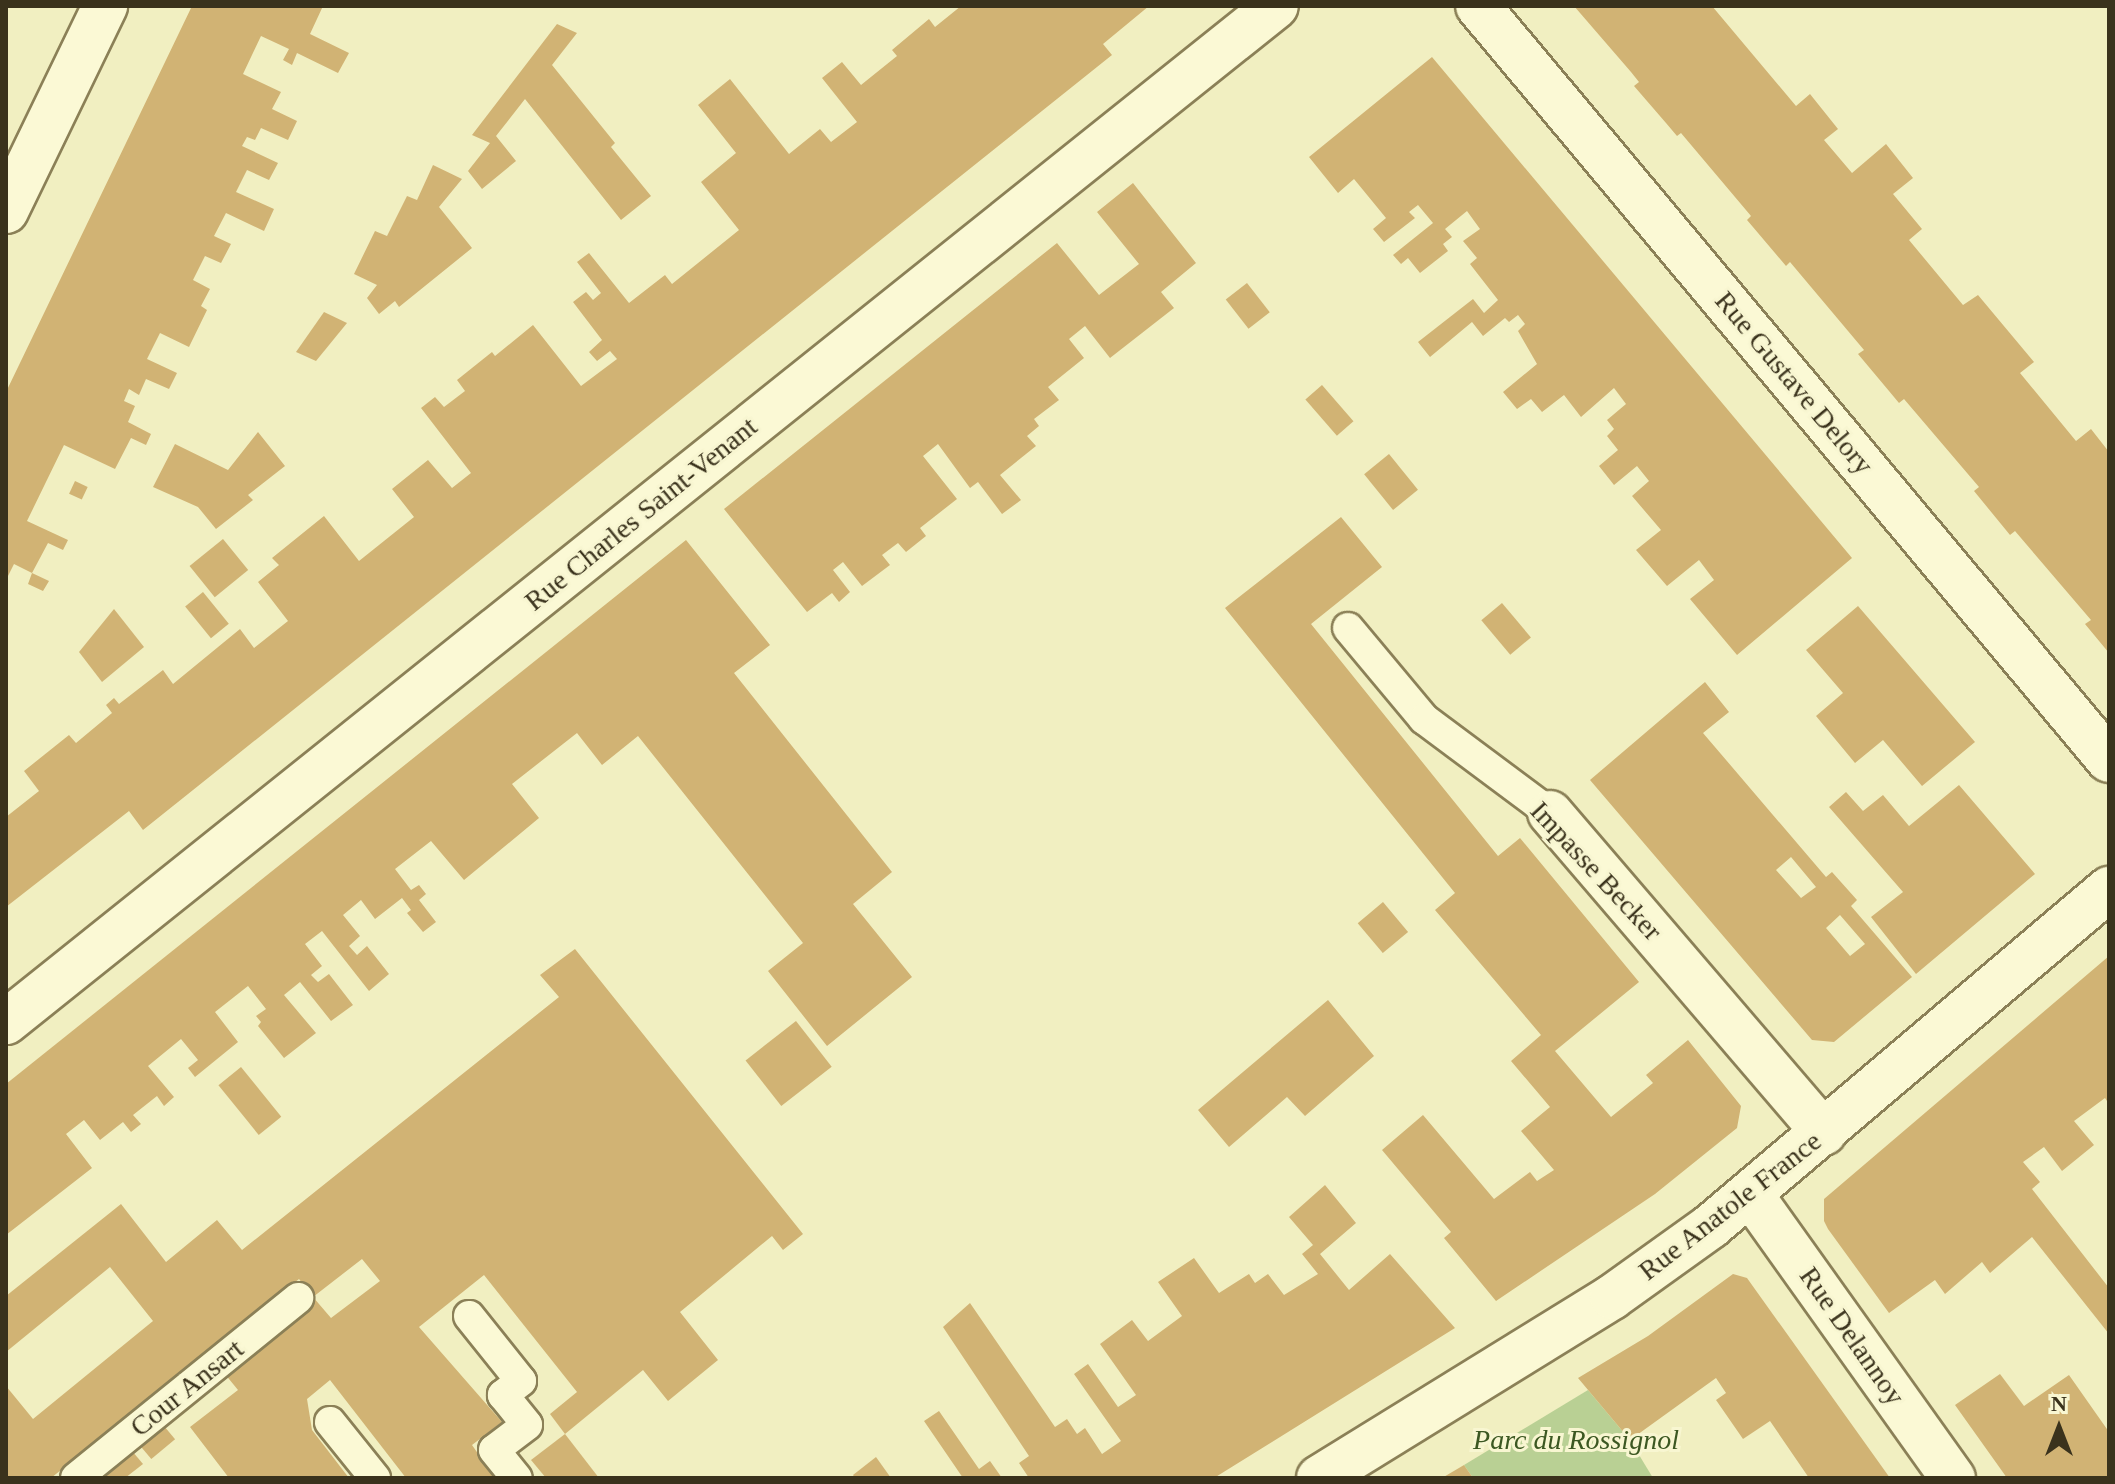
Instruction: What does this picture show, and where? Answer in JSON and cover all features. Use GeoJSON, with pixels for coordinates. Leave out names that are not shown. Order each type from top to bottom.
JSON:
{"type":"FeatureCollection","features":[{"type":"Feature","properties":{"kind":"street"},"geometry":{"type":"LineString","coordinates":[[6,211],[105,6]]}},
{"type":"Feature","properties":{"kind":"street","name":"Rue Charles Saint-Venant"},"geometry":{"type":"LineString","coordinates":[[6,1022],[1276,6]]}},
{"type":"Feature","properties":{"kind":"street","name":"Rue Gustave Delory"},"geometry":{"type":"LineString","coordinates":[[1478,6],[2109,760]]}},
{"type":"Feature","properties":{"kind":"street","name":"Impasse Becker"},"geometry":{"type":"LineString","coordinates":[[1550,813],[1824,1133]]}},
{"type":"Feature","properties":{"kind":"street","name":"Rue Anatole France"},"geometry":{"type":"LineString","coordinates":[[1319,1478],[1612,1297],[1751,1195],[2108,892]]}},
{"type":"Feature","properties":{"kind":"street","name":"Rue Delannoy"},"geometry":{"type":"LineString","coordinates":[[1751,1195],[1953,1478]]}},
{"type":"Feature","properties":{"kind":"lane","name":"Impasse Becker"},"geometry":{"type":"LineString","coordinates":[[1348,628],[1424,719],[1550,813]]}},
{"type":"Feature","properties":{"kind":"lane","name":"Cour Ansart"},"geometry":{"type":"LineString","coordinates":[[76,1478],[298,1298]]}},
{"type":"Feature","properties":{"kind":"lane"},"geometry":{"type":"LineString","coordinates":[[469,1316],[521,1381],[503,1395],[527,1425],[494,1450],[517,1478]]}},
{"type":"Feature","properties":{"kind":"lane"},"geometry":{"type":"LineString","coordinates":[[330,1422],[375,1478]]}},
{"type":"Feature","properties":{"kind":"green space","name":"Parc du Rossignol"},"geometry":{"type":"Polygon","coordinates":[[[1588,1390],[1630,1440],[1653,1478],[1473,1478],[1464,1465],[1588,1390]]]}},
{"type":"Feature","properties":{"kind":"building"},"geometry":{"type":"Polygon","coordinates":[[[192,6],[323,6],[310,34],[349,53],[338,73],[297,53],[292,65],[283,60],[289,49],[261,36],[243,74],[281,92],[272,109],[297,121],[288,140],[261,128],[255,140],[247,137],[242,146],[278,163],[269,180],[247,170],[236,192],[274,209],[264,231],[226,213],[214,236],[231,244],[221,263],[205,256],[193,280],[210,289],[201,306],[207,310],[189,347],[160,333],[147,359],[177,373],[169,389],[146,379],[139,395],[129,389],[124,401],[135,406],[128,422],[151,434],[146,445],[131,438],[115,469],[64,445],[27,521],[68,540],[63,550],[48,543],[32,573],[14,564],[6,580],[6,392],[192,6]]]}},
{"type":"Feature","properties":{"kind":"building"},"geometry":{"type":"Polygon","coordinates":[[[961,6],[1149,6],[1103,44],[1112,55],[143,830],[129,811],[6,907],[6,817],[39,791],[24,771],[69,735],[76,743],[112,713],[106,705],[114,698],[119,704],[163,670],[173,684],[240,629],[254,648],[288,621],[258,582],[279,565],[272,558],[324,516],[359,561],[414,517],[392,489],[428,460],[452,488],[471,473],[421,408],[435,397],[444,407],[465,391],[457,380],[492,352],[495,356],[533,325],[581,386],[617,359],[610,351],[597,361],[589,352],[602,340],[573,302],[586,292],[593,300],[601,293],[577,262],[589,253],[629,303],[665,275],[672,284],[739,230],[701,182],[736,153],[698,105],[730,79],[789,154],[820,129],[831,142],[857,122],[822,78],[842,62],[861,85],[897,56],[892,50],[929,19],[935,27],[961,6]]]}},
{"type":"Feature","properties":{"kind":"building"},"geometry":{"type":"Polygon","coordinates":[[[1574,6],[1712,6],[1796,106],[1810,94],[1838,129],[1824,140],[1852,173],[1886,144],[1913,178],[1893,194],[1922,229],[1909,240],[1963,305],[1978,295],[2034,362],[2020,373],[2076,441],[2091,429],[2109,452],[2109,653],[2085,624],[2091,620],[2015,531],[2010,535],[1974,491],[1979,487],[1904,399],[1899,403],[1858,354],[1864,350],[1790,262],[1786,266],[1747,220],[1751,216],[1681,133],[1677,136],[1634,86],[1639,82],[1574,6]]]}},
{"type":"Feature","properties":{"kind":"building"},"geometry":{"type":"Polygon","coordinates":[[[557,24],[577,33],[552,65],[615,143],[611,147],[651,196],[621,220],[525,99],[496,136],[516,161],[482,189],[468,171],[490,143],[472,135],[557,24]]]}},
{"type":"Feature","properties":{"kind":"building"},"geometry":{"type":"Polygon","coordinates":[[[1432,57],[1852,558],[1737,655],[1690,599],[1714,580],[1699,560],[1667,586],[1636,550],[1661,530],[1632,496],[1649,481],[1637,466],[1614,485],[1599,466],[1618,450],[1607,436],[1614,429],[1607,420],[1626,404],[1614,388],[1581,417],[1564,395],[1542,412],[1531,399],[1517,409],[1503,392],[1537,364],[1518,331],[1525,324],[1518,315],[1509,322],[1505,318],[1483,336],[1472,322],[1430,357],[1418,342],[1473,299],[1484,313],[1498,300],[1470,264],[1477,258],[1463,241],[1480,229],[1467,211],[1445,229],[1452,237],[1443,244],[1448,251],[1420,273],[1408,258],[1401,264],[1393,255],[1433,223],[1418,205],[1409,212],[1415,218],[1384,242],[1373,229],[1386,218],[1354,179],[1338,193],[1309,157],[1432,57]]]}},
{"type":"Feature","properties":{"kind":"building"},"geometry":{"type":"Polygon","coordinates":[[[433,165],[462,179],[439,207],[472,248],[399,307],[395,301],[379,314],[367,298],[377,285],[354,274],[375,231],[387,236],[407,196],[417,200],[433,165]]]}},
{"type":"Feature","properties":{"kind":"building"},"geometry":{"type":"Polygon","coordinates":[[[1133,183],[1196,263],[1161,292],[1174,308],[1110,358],[1085,326],[1069,339],[1084,358],[1048,387],[1059,400],[1034,419],[1039,426],[1027,436],[1036,446],[1000,475],[1021,500],[1002,514],[978,482],[970,488],[938,444],[923,456],[957,499],[920,528],[926,536],[906,552],[898,543],[882,555],[890,565],[862,586],[843,562],[833,570],[850,592],[839,602],[832,593],[807,612],[724,509],[1057,243],[1099,295],[1139,264],[1097,212],[1133,183]]]}},
{"type":"Feature","properties":{"kind":"building"},"geometry":{"type":"Polygon","coordinates":[[[1247,283],[1270,312],[1249,329],[1226,300],[1247,283]]]}},
{"type":"Feature","properties":{"kind":"building"},"geometry":{"type":"Polygon","coordinates":[[[324,312],[347,323],[316,361],[296,352],[324,312]]]}},
{"type":"Feature","properties":{"kind":"building"},"geometry":{"type":"Polygon","coordinates":[[[1322,385],[1353,421],[1337,436],[1305,399],[1322,385]]]}},
{"type":"Feature","properties":{"kind":"building"},"geometry":{"type":"Polygon","coordinates":[[[258,432],[285,466],[248,495],[253,500],[216,529],[198,507],[153,487],[175,444],[228,470],[258,432]]]}},
{"type":"Feature","properties":{"kind":"building"},"geometry":{"type":"Polygon","coordinates":[[[1389,454],[1418,490],[1393,510],[1364,474],[1389,454]]]}},
{"type":"Feature","properties":{"kind":"building"},"geometry":{"type":"Polygon","coordinates":[[[75,481],[88,487],[82,500],[69,494],[75,481]]]}},
{"type":"Feature","properties":{"kind":"building"},"geometry":{"type":"Polygon","coordinates":[[[1341,517],[1382,567],[1311,624],[1498,856],[1520,838],[1639,982],[1555,1051],[1611,1117],[1653,1083],[1646,1075],[1688,1040],[1741,1106],[1737,1128],[1655,1194],[1496,1301],[1444,1238],[1451,1232],[1382,1150],[1423,1115],[1494,1199],[1530,1172],[1537,1181],[1554,1170],[1521,1131],[1550,1107],[1511,1061],[1541,1035],[1435,910],[1455,893],[1225,608],[1341,517]]]}},
{"type":"Feature","properties":{"kind":"building"},"geometry":{"type":"Polygon","coordinates":[[[223,539],[248,570],[215,597],[190,566],[223,539]]]}},
{"type":"Feature","properties":{"kind":"building"},"geometry":{"type":"Polygon","coordinates":[[[686,540],[770,645],[734,673],[892,872],[853,904],[912,977],[827,1046],[768,971],[803,943],[638,736],[602,765],[577,733],[512,784],[539,818],[464,880],[431,841],[395,869],[411,890],[419,885],[426,894],[419,900],[436,922],[423,932],[407,913],[411,910],[402,898],[375,919],[361,900],[343,915],[360,936],[349,946],[357,955],[367,946],[389,974],[369,991],[322,931],[305,944],[322,966],[311,975],[318,982],[329,974],[353,1005],[331,1021],[300,982],[284,995],[316,1033],[284,1058],[258,1026],[261,1022],[256,1016],[266,1009],[248,986],[215,1012],[238,1042],[195,1077],[188,1068],[198,1060],[181,1039],[148,1066],[174,1097],[164,1106],[157,1096],[133,1115],[141,1124],[131,1132],[123,1122],[100,1140],[84,1120],[66,1134],[92,1168],[6,1235],[6,1084],[686,540]]]}},
{"type":"Feature","properties":{"kind":"building"},"geometry":{"type":"Polygon","coordinates":[[[32,573],[49,581],[43,591],[28,584],[32,573]]]}},
{"type":"Feature","properties":{"kind":"building"},"geometry":{"type":"Polygon","coordinates":[[[203,592],[229,624],[211,638],[185,606],[203,592]]]}},
{"type":"Feature","properties":{"kind":"building"},"geometry":{"type":"Polygon","coordinates":[[[1502,603],[1531,637],[1510,655],[1481,620],[1502,603]]]}},
{"type":"Feature","properties":{"kind":"building"},"geometry":{"type":"Polygon","coordinates":[[[1858,606],[1975,742],[1922,786],[1883,740],[1855,763],[1816,716],[1843,693],[1806,650],[1858,606]]]}},
{"type":"Feature","properties":{"kind":"building"},"geometry":{"type":"Polygon","coordinates":[[[114,609],[144,647],[102,682],[79,652],[114,609]]]}},
{"type":"Feature","properties":{"kind":"building"},"geometry":{"type":"Polygon","coordinates":[[[1705,682],[1729,712],[1703,733],[1826,877],[1832,872],[1857,900],[1851,906],[1912,977],[1834,1042],[1812,1040],[1590,780],[1705,682]],[[1791,857],[1776,870],[1801,898],[1816,887],[1791,857]],[[1840,915],[1826,928],[1850,956],[1865,944],[1840,915]]]}},
{"type":"Feature","properties":{"kind":"building"},"geometry":{"type":"Polygon","coordinates":[[[1959,785],[2035,874],[1916,974],[1871,917],[1903,892],[1829,807],[1846,792],[1863,811],[1883,795],[1909,826],[1959,785]]]}},
{"type":"Feature","properties":{"kind":"building"},"geometry":{"type":"Polygon","coordinates":[[[1383,902],[1408,932],[1383,953],[1358,923],[1383,902]]]}},
{"type":"Feature","properties":{"kind":"building"},"geometry":{"type":"Polygon","coordinates":[[[575,949],[803,1234],[783,1250],[772,1236],[680,1312],[718,1360],[668,1401],[643,1370],[565,1434],[550,1414],[577,1392],[484,1275],[419,1327],[502,1422],[472,1445],[495,1478],[406,1478],[330,1380],[307,1399],[312,1430],[349,1478],[229,1478],[190,1427],[238,1390],[220,1368],[313,1297],[299,1279],[51,1478],[6,1478],[6,1386],[33,1419],[153,1321],[110,1267],[6,1352],[6,1296],[121,1204],[166,1262],[217,1220],[242,1250],[559,997],[540,975],[575,949]],[[362,1259],[313,1297],[331,1318],[380,1281],[362,1259]]]}},
{"type":"Feature","properties":{"kind":"building"},"geometry":{"type":"Polygon","coordinates":[[[2109,956],[2109,1104],[2105,1098],[2074,1121],[2094,1145],[2062,1171],[2044,1147],[2023,1162],[2040,1182],[2032,1189],[2109,1288],[2109,1334],[2032,1237],[1990,1273],[1982,1262],[1945,1294],[1935,1280],[1889,1313],[1828,1229],[1824,1221],[1824,1199],[2109,956]]]}},
{"type":"Feature","properties":{"kind":"building"},"geometry":{"type":"Polygon","coordinates":[[[1328,1000],[1374,1056],[1305,1116],[1287,1097],[1229,1147],[1198,1110],[1328,1000]]]}},
{"type":"Feature","properties":{"kind":"building"},"geometry":{"type":"Polygon","coordinates":[[[796,1021],[832,1067],[781,1106],[746,1060],[796,1021]]]}},
{"type":"Feature","properties":{"kind":"building"},"geometry":{"type":"Polygon","coordinates":[[[241,1067],[281,1117],[259,1135],[218,1085],[241,1067]]]}},
{"type":"Feature","properties":{"kind":"building"},"geometry":{"type":"Polygon","coordinates":[[[1325,1185],[1356,1223],[1320,1254],[1349,1290],[1390,1254],[1455,1328],[1214,1478],[1029,1478],[1019,1463],[1029,1456],[943,1327],[970,1303],[1055,1427],[1067,1419],[1077,1434],[1085,1428],[1102,1454],[1121,1441],[1074,1374],[1088,1364],[1118,1407],[1136,1395],[1100,1344],[1132,1320],[1148,1341],[1182,1316],[1158,1282],[1194,1258],[1219,1293],[1249,1274],[1255,1283],[1268,1274],[1284,1295],[1318,1274],[1302,1254],[1313,1245],[1289,1217],[1325,1185]]]}},
{"type":"Feature","properties":{"kind":"building"},"geometry":{"type":"Polygon","coordinates":[[[1733,1274],[1747,1278],[1890,1478],[1809,1478],[1770,1421],[1743,1439],[1716,1400],[1726,1393],[1716,1378],[1630,1440],[1578,1378],[1648,1336],[1733,1274]]]}},
{"type":"Feature","properties":{"kind":"building"},"geometry":{"type":"Polygon","coordinates":[[[2000,1374],[2024,1406],[2069,1375],[2109,1432],[2109,1478],[2007,1478],[1955,1405],[2000,1374]]]}},
{"type":"Feature","properties":{"kind":"building"},"geometry":{"type":"Polygon","coordinates":[[[939,1411],[979,1469],[990,1461],[1002,1478],[963,1478],[924,1421],[939,1411]]]}},
{"type":"Feature","properties":{"kind":"building"},"geometry":{"type":"Polygon","coordinates":[[[159,1420],[175,1439],[151,1459],[135,1440],[159,1420]]]}},
{"type":"Feature","properties":{"kind":"building"},"geometry":{"type":"Polygon","coordinates":[[[565,1434],[599,1478],[546,1478],[531,1460],[565,1434]]]}},
{"type":"Feature","properties":{"kind":"building"},"geometry":{"type":"Polygon","coordinates":[[[127,1445],[143,1464],[125,1478],[86,1478],[127,1445]]]}},
{"type":"Feature","properties":{"kind":"building"},"geometry":{"type":"Polygon","coordinates":[[[876,1457],[891,1478],[855,1478],[853,1475],[876,1457]]]}},
{"type":"Feature","properties":{"kind":"building"},"geometry":{"type":"Polygon","coordinates":[[[1464,1465],[1473,1478],[1442,1478],[1464,1465]]]}}]}
